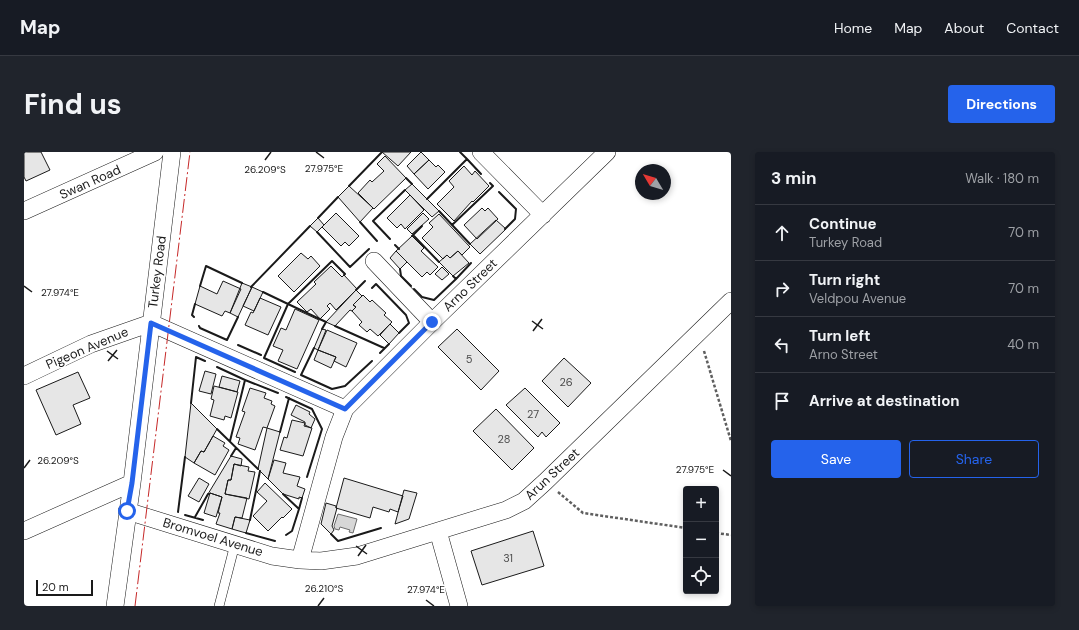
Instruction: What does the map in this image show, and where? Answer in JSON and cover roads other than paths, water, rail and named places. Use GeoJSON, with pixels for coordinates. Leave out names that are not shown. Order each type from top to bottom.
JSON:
{"type":"FeatureCollection","features":[{"type":"Feature","properties":{"kind":"street","name":"Swan Road"},"geometry":{"type":"LineString","coordinates":[[24,211],[155,152]]}},
{"type":"Feature","properties":{"kind":"street","name":"Turkey Road"},"geometry":{"type":"LineString","coordinates":[[115,606],[132,483],[172,152]]}},
{"type":"Feature","properties":{"kind":"street"},"geometry":{"type":"LineString","coordinates":[[481,152],[543,214]]}},
{"type":"Feature","properties":{"kind":"street","name":"Arno Street"},"geometry":{"type":"LineString","coordinates":[[300,560],[334,437],[345,409],[607,152]]}},
{"type":"Feature","properties":{"kind":"street"},"geometry":{"type":"LineString","coordinates":[[374,261],[432,322]]}},
{"type":"Feature","properties":{"kind":"street","name":"Arun Street"},"geometry":{"type":"LineString","coordinates":[[300,560],[321,562],[357,556],[516,506],[546,482],[731,301]]}},
{"type":"Feature","properties":{"kind":"street","name":"Pigeon Avenue"},"geometry":{"type":"LineString","coordinates":[[24,376],[92,344],[151,323]]}},
{"type":"Feature","properties":{"kind":"street"},"geometry":{"type":"LineString","coordinates":[[151,323],[345,409]]}},
{"type":"Feature","properties":{"kind":"street"},"geometry":{"type":"LineString","coordinates":[[24,532],[132,483]]}},
{"type":"Feature","properties":{"kind":"street","name":"Bromvoel Avenue"},"geometry":{"type":"LineString","coordinates":[[127,511],[272,556],[300,560]]}},
{"type":"Feature","properties":{"kind":"street"},"geometry":{"type":"LineString","coordinates":[[438,531],[459,606]]}},
{"type":"Feature","properties":{"kind":"lane"},"geometry":{"type":"LineString","coordinates":[[218,606],[235,544]]}}]}
